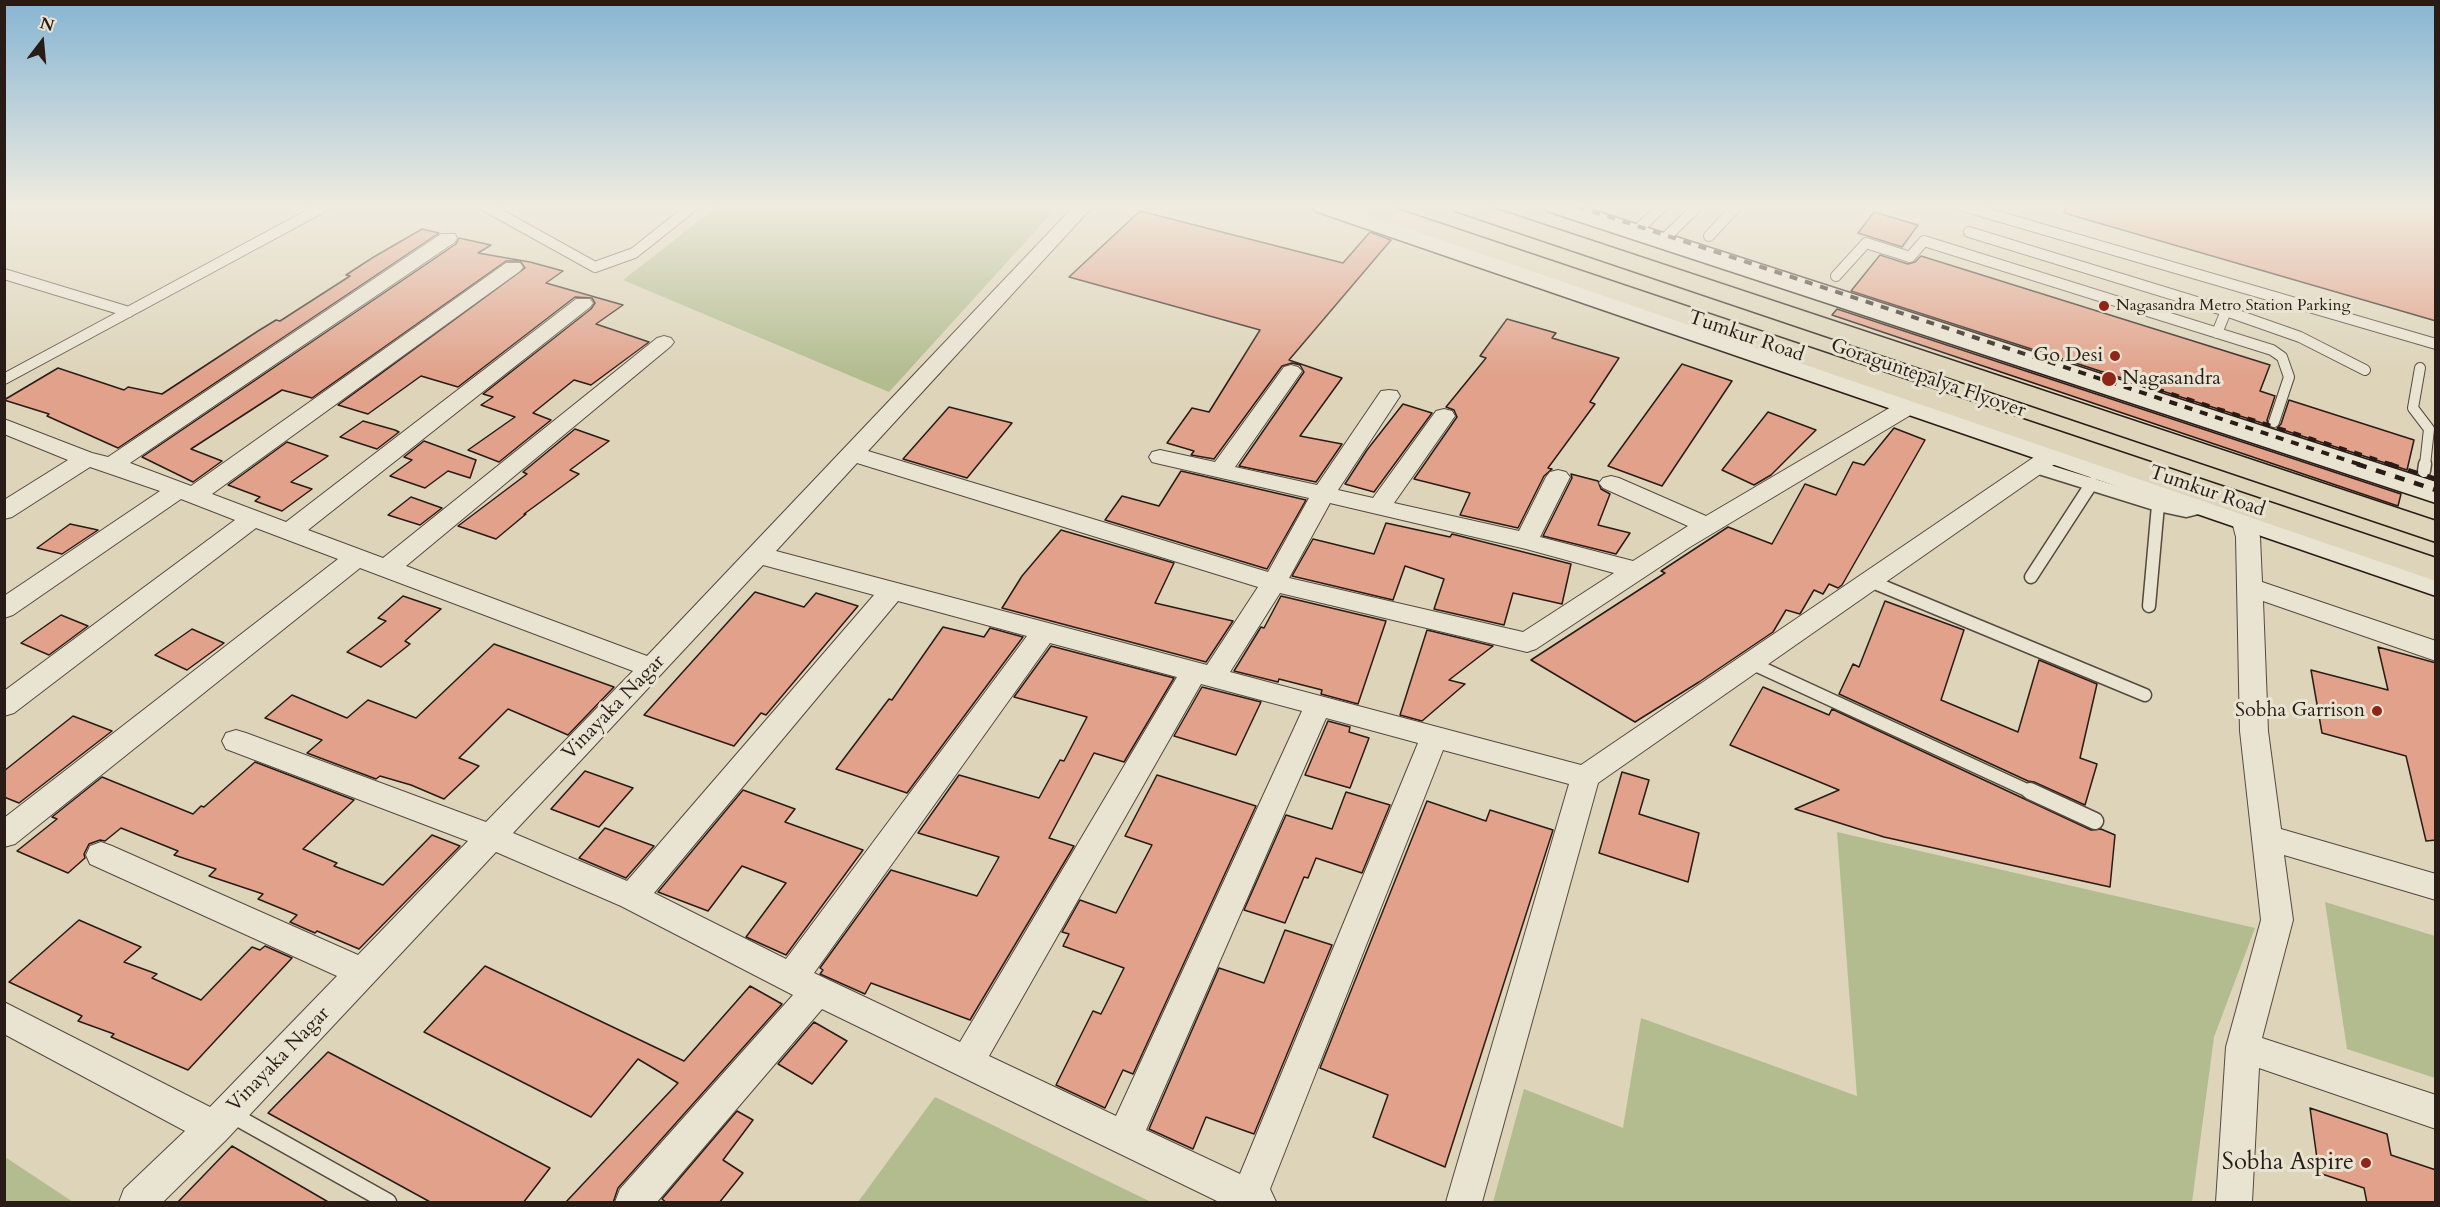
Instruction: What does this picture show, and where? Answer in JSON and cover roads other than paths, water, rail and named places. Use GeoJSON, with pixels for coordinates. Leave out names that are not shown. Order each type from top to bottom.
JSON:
{"type":"FeatureCollection","features":[{"type":"Feature","properties":{"kind":"highway","name":"Tumkur Road"},"geometry":{"type":"LineString","coordinates":[[1530,262],[2436,570]]}},
{"type":"Feature","properties":{"kind":"highway","name":"Goraguntepalya Flyover"},"geometry":{"type":"LineString","coordinates":[[1587,262],[2436,551]]}},
{"type":"Feature","properties":{"kind":"highway","name":"Goraguntepalya Flyover"},"geometry":{"type":"LineString","coordinates":[[1631,262],[2436,532]]}},
{"type":"Feature","properties":{"kind":"highway"},"geometry":{"type":"LineString","coordinates":[[1678,262],[2436,513]]}},
{"type":"Feature","properties":{"kind":"street"},"geometry":{"type":"LineString","coordinates":[[112,465],[411,262]]}},
{"type":"Feature","properties":{"kind":"street","name":"Vinayaka Nagar"},"geometry":{"type":"LineString","coordinates":[[137,1203],[221,1120],[652,668],[1032,262]]}},
{"type":"Feature","properties":{"kind":"street"},"geometry":{"type":"LineString","coordinates":[[1489,262],[1911,405],[2045,460],[2206,506],[2436,585]]}},
{"type":"Feature","properties":{"kind":"street"},"geometry":{"type":"LineString","coordinates":[[1758,262],[2432,479]]}},
{"type":"Feature","properties":{"kind":"street"},"geometry":{"type":"LineString","coordinates":[[1793,262],[2274,422],[2432,479]]}},
{"type":"Feature","properties":{"kind":"street"},"geometry":{"type":"LineString","coordinates":[[4,609],[185,493],[513,267]]}},
{"type":"Feature","properties":{"kind":"street"},"geometry":{"type":"LineString","coordinates":[[289,532],[583,303]]}},
{"type":"Feature","properties":{"kind":"street"},"geometry":{"type":"LineString","coordinates":[[387,568],[664,342]]}},
{"type":"Feature","properties":{"kind":"street"},"geometry":{"type":"LineString","coordinates":[[1221,470],[1291,371]]}},
{"type":"Feature","properties":{"kind":"street"},"geometry":{"type":"LineString","coordinates":[[967,1062],[1204,675],[1274,583],[1323,494],[1389,396]]}},
{"type":"Feature","properties":{"kind":"street"},"geometry":{"type":"LineString","coordinates":[[854,454],[1274,583],[1527,642],[1706,525],[1911,405]]}},
{"type":"Feature","properties":{"kind":"street"},"geometry":{"type":"LineString","coordinates":[[1379,507],[1444,416]]}},
{"type":"Feature","properties":{"kind":"street"},"geometry":{"type":"LineString","coordinates":[[7,430],[86,459],[112,465],[652,668]]}},
{"type":"Feature","properties":{"kind":"street"},"geometry":{"type":"LineString","coordinates":[[1160,457],[1379,507],[1635,570]]}},
{"type":"Feature","properties":{"kind":"street"},"geometry":{"type":"LineString","coordinates":[[4,511],[86,459]]}},
{"type":"Feature","properties":{"kind":"street"},"geometry":{"type":"LineString","coordinates":[[1464,1203],[1585,777],[2045,460]]}},
{"type":"Feature","properties":{"kind":"street"},"geometry":{"type":"LineString","coordinates":[[1526,542],[1558,477]]}},
{"type":"Feature","properties":{"kind":"street"},"geometry":{"type":"LineString","coordinates":[[1611,483],[1706,525]]}},
{"type":"Feature","properties":{"kind":"street"},"geometry":{"type":"LineString","coordinates":[[4,706],[253,518]]}},
{"type":"Feature","properties":{"kind":"street"},"geometry":{"type":"LineString","coordinates":[[2234,1203],[2243,1047],[2277,920],[2254,731],[2248,537],[2243,518]]}},
{"type":"Feature","properties":{"kind":"street"},"geometry":{"type":"LineString","coordinates":[[759,555],[1585,777]]}},
{"type":"Feature","properties":{"kind":"street"},"geometry":{"type":"LineString","coordinates":[[4,835],[357,557]]}},
{"type":"Feature","properties":{"kind":"street"},"geometry":{"type":"LineString","coordinates":[[2250,587],[2436,651]]}},
{"type":"Feature","properties":{"kind":"street"},"geometry":{"type":"LineString","coordinates":[[632,897],[892,591]]}},
{"type":"Feature","properties":{"kind":"street"},"geometry":{"type":"LineString","coordinates":[[633,1203],[805,984],[1044,632]]}},
{"type":"Feature","properties":{"kind":"street"},"geometry":{"type":"LineString","coordinates":[[1124,1138],[1318,706]]}},
{"type":"Feature","properties":{"kind":"street"},"geometry":{"type":"LineString","coordinates":[[236,741],[490,837],[632,897],[805,984],[1253,1200],[1434,738]]}},
{"type":"Feature","properties":{"kind":"street"},"geometry":{"type":"LineString","coordinates":[[2267,837],[2436,887]]}},
{"type":"Feature","properties":{"kind":"street"},"geometry":{"type":"LineString","coordinates":[[101,855],[362,972]]}},
{"type":"Feature","properties":{"kind":"street"},"geometry":{"type":"LineString","coordinates":[[4,1017],[221,1120]]}},
{"type":"Feature","properties":{"kind":"street"},"geometry":{"type":"LineString","coordinates":[[2243,1047],[2436,1112]]}},
{"type":"Feature","properties":{"kind":"lane"},"geometry":{"type":"LineString","coordinates":[[4,379],[221,262]]}},
{"type":"Feature","properties":{"kind":"lane"},"geometry":{"type":"LineString","coordinates":[[587,262],[595,267],[608,262]]}},
{"type":"Feature","properties":{"kind":"lane"},"geometry":{"type":"LineString","coordinates":[[1836,276],[1848,262]]}},
{"type":"Feature","properties":{"kind":"lane"},"geometry":{"type":"LineString","coordinates":[[1992,262],[2272,350],[2282,357],[2289,377],[2274,422]]}},
{"type":"Feature","properties":{"kind":"lane"},"geometry":{"type":"LineString","coordinates":[[2068,262],[2226,311],[2300,337],[2365,370]]}},
{"type":"Feature","properties":{"kind":"lane"},"geometry":{"type":"LineString","coordinates":[[2156,262],[2436,344]]}},
{"type":"Feature","properties":{"kind":"lane"},"geometry":{"type":"LineString","coordinates":[[4,274],[129,312]]}},
{"type":"Feature","properties":{"kind":"lane"},"geometry":{"type":"LineString","coordinates":[[2217,333],[2226,311]]}},
{"type":"Feature","properties":{"kind":"lane"},"geometry":{"type":"LineString","coordinates":[[2420,368],[2413,408],[2429,429],[2432,479]]}},
{"type":"Feature","properties":{"kind":"lane"},"geometry":{"type":"LineString","coordinates":[[2045,460],[2092,483],[2158,506],[2186,511],[2206,506]]}},
{"type":"Feature","properties":{"kind":"lane"},"geometry":{"type":"LineString","coordinates":[[2031,577],[2092,483]]}},
{"type":"Feature","properties":{"kind":"lane"},"geometry":{"type":"LineString","coordinates":[[2149,606],[2158,506]]}},
{"type":"Feature","properties":{"kind":"lane"},"geometry":{"type":"LineString","coordinates":[[1870,581],[2145,695]]}},
{"type":"Feature","properties":{"kind":"lane"},"geometry":{"type":"LineString","coordinates":[[1751,663],[2095,821]]}},
{"type":"Feature","properties":{"kind":"lane"},"geometry":{"type":"LineString","coordinates":[[221,1120],[388,1203]]}},
{"type":"Feature","properties":{"kind":"railway"},"geometry":{"type":"LineString","coordinates":[[1748,262],[2361,465]]}},
{"type":"Feature","properties":{"kind":"railway"},"geometry":{"type":"LineString","coordinates":[[2156,389],[2393,465]]}},
{"type":"Feature","properties":{"kind":"railway"},"geometry":{"type":"LineString","coordinates":[[2357,464],[2436,490]]}},
{"type":"Feature","properties":{"kind":"railway"},"geometry":{"type":"LineString","coordinates":[[2389,464],[2436,479]]}},
{"type":"Feature","properties":{"kind":"place","name":"Nagasandra Metro Station Parking"},"geometry":{"type":"Point","coordinates":[2104,306]}},
{"type":"Feature","properties":{"kind":"place","name":"Go Desi"},"geometry":{"type":"Point","coordinates":[2115,356]}},
{"type":"Feature","properties":{"kind":"place","name":"Nagasandra"},"geometry":{"type":"Point","coordinates":[2109,379]}},
{"type":"Feature","properties":{"kind":"place","name":"Sobha Garrison"},"geometry":{"type":"Point","coordinates":[2377,711]}},
{"type":"Feature","properties":{"kind":"place","name":"Sobha Aspire"},"geometry":{"type":"Point","coordinates":[2366,1163]}}]}
